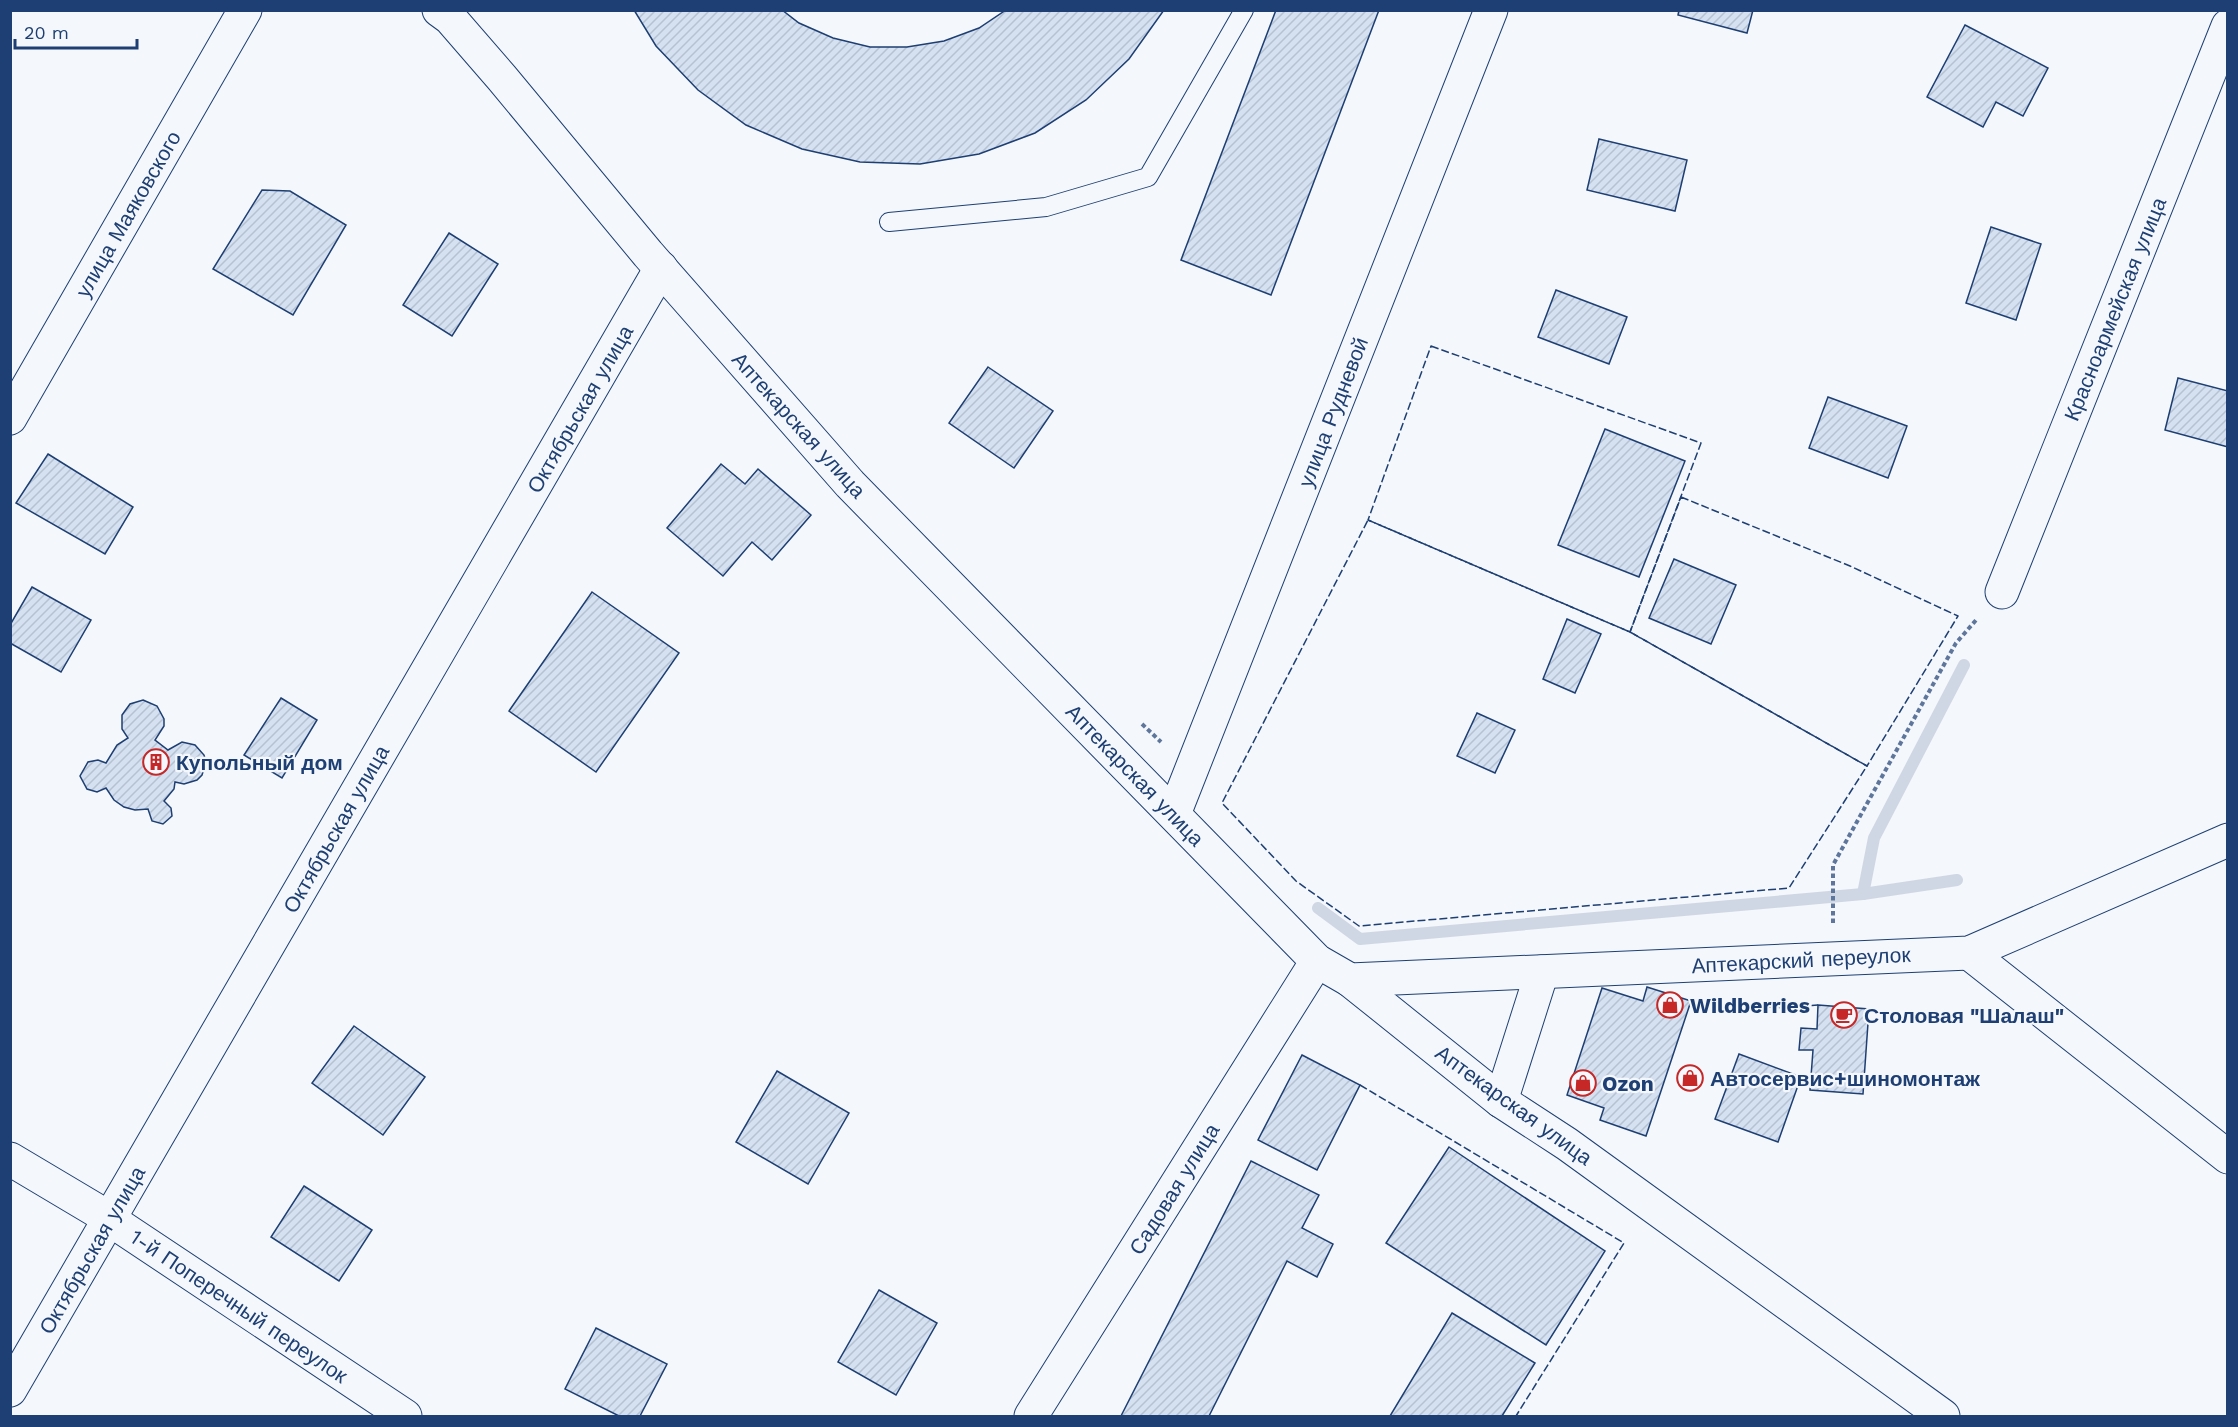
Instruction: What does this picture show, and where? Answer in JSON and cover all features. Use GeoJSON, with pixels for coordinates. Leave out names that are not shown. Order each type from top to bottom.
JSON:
{"type":"FeatureCollection","features":[{"type":"Feature","properties":{"kind":"street","name":"улица Маяковского"},"geometry":{"type":"LineString","coordinates":[[10,418],[245,10]]}},
{"type":"Feature","properties":{"kind":"street","name":"Аптекарская улица"},"geometry":{"type":"LineString","coordinates":[[439,10],[450,18],[661,268],[850,484],[1317,961],[1350,980],[1501,1101],[1567,1144],[1943,1416]]}},
{"type":"Feature","properties":{"kind":"street","name":"улица Рудневой"},"geometry":{"type":"LineString","coordinates":[[1174,814],[1491,10]]}},
{"type":"Feature","properties":{"kind":"street","name":"Красноармейская улица"},"geometry":{"type":"LineString","coordinates":[[2002,592],[2228,26]]}},
{"type":"Feature","properties":{"kind":"street","name":"Октябрьская улица"},"geometry":{"type":"LineString","coordinates":[[10,1390],[661,268]]}},
{"type":"Feature","properties":{"kind":"street","name":"Аптекарский переулок"},"geometry":{"type":"LineString","coordinates":[[1350,980],[1969,953],[2228,840]]}},
{"type":"Feature","properties":{"kind":"street"},"geometry":{"type":"LineString","coordinates":[[1969,953],[2228,1157]]}},
{"type":"Feature","properties":{"kind":"street","name":"Садовая улица"},"geometry":{"type":"LineString","coordinates":[[1031,1416],[1317,961]]}},
{"type":"Feature","properties":{"kind":"street"},"geometry":{"type":"LineString","coordinates":[[1501,1101],[1542,972]]}},
{"type":"Feature","properties":{"kind":"street","name":"1-й Поперечный переулок"},"geometry":{"type":"LineString","coordinates":[[10,1159],[109,1220],[405,1416]]}},
{"type":"Feature","properties":{"kind":"lane"},"geometry":{"type":"LineString","coordinates":[[889,222],[1046,207],[1148,177],[1244,10]]}},
{"type":"Feature","properties":{"kind":"path"},"geometry":{"type":"LineString","coordinates":[[1821,926],[1833,925],[1833,865],[1956,643],[2002,592]]}},
{"type":"Feature","properties":{"kind":"building"},"geometry":{"type":"Polygon","coordinates":[[[634,10],[782,10],[799,23],[833,38],[870,47],[907,47],[944,41],[979,28],[1006,10],[1164,10],[1129,59],[1086,100],[1035,133],[979,154],[920,164],[860,162],[802,149],[746,125],[698,90],[656,46],[634,10]]]}},
{"type":"Feature","properties":{"kind":"building"},"geometry":{"type":"Polygon","coordinates":[[[1276,10],[1379,10],[1271,295],[1181,260],[1276,10]]]}},
{"type":"Feature","properties":{"kind":"building"},"geometry":{"type":"Polygon","coordinates":[[[1679,10],[1753,10],[1747,33],[1678,15],[1679,10]]]}},
{"type":"Feature","properties":{"kind":"building"},"geometry":{"type":"Polygon","coordinates":[[[1965,25],[2048,68],[2023,116],[1996,102],[1983,127],[1927,97],[1965,25]]]}},
{"type":"Feature","properties":{"kind":"building"},"geometry":{"type":"Polygon","coordinates":[[[1599,139],[1687,160],[1675,211],[1587,190],[1599,139]]]}},
{"type":"Feature","properties":{"kind":"building"},"geometry":{"type":"Polygon","coordinates":[[[262,190],[290,191],[346,225],[293,315],[213,269],[262,190]]]}},
{"type":"Feature","properties":{"kind":"building"},"geometry":{"type":"Polygon","coordinates":[[[1991,227],[2041,244],[2016,320],[1966,303],[1991,227]]]}},
{"type":"Feature","properties":{"kind":"building"},"geometry":{"type":"Polygon","coordinates":[[[449,233],[498,264],[452,336],[403,305],[449,233]]]}},
{"type":"Feature","properties":{"kind":"building"},"geometry":{"type":"Polygon","coordinates":[[[1556,290],[1627,317],[1609,364],[1538,337],[1556,290]]]}},
{"type":"Feature","properties":{"kind":"building"},"geometry":{"type":"Polygon","coordinates":[[[988,367],[1053,411],[1014,468],[949,423],[988,367]]]}},
{"type":"Feature","properties":{"kind":"building"},"geometry":{"type":"Polygon","coordinates":[[[2178,378],[2228,391],[2228,447],[2165,430],[2178,378]]]}},
{"type":"Feature","properties":{"kind":"building"},"geometry":{"type":"Polygon","coordinates":[[[1828,397],[1907,426],[1888,478],[1809,448],[1828,397]]]}},
{"type":"Feature","properties":{"kind":"building"},"geometry":{"type":"Polygon","coordinates":[[[1605,429],[1685,461],[1639,577],[1558,545],[1605,429]]]}},
{"type":"Feature","properties":{"kind":"building"},"geometry":{"type":"Polygon","coordinates":[[[48,454],[133,507],[105,554],[16,503],[48,454]]]}},
{"type":"Feature","properties":{"kind":"building"},"geometry":{"type":"Polygon","coordinates":[[[721,464],[745,484],[758,469],[811,515],[772,560],[752,542],[723,576],[667,528],[721,464]]]}},
{"type":"Feature","properties":{"kind":"building"},"geometry":{"type":"Polygon","coordinates":[[[1674,559],[1736,585],[1711,644],[1649,618],[1674,559]]]}},
{"type":"Feature","properties":{"kind":"building"},"geometry":{"type":"Polygon","coordinates":[[[32,587],[91,620],[61,672],[10,643],[10,625],[32,587]]]}},
{"type":"Feature","properties":{"kind":"building"},"geometry":{"type":"Polygon","coordinates":[[[592,592],[679,653],[596,772],[509,711],[592,592]]]}},
{"type":"Feature","properties":{"kind":"building"},"geometry":{"type":"Polygon","coordinates":[[[1567,619],[1601,634],[1575,693],[1543,679],[1567,619]]]}},
{"type":"Feature","properties":{"kind":"building"},"geometry":{"type":"Polygon","coordinates":[[[281,698],[317,720],[282,778],[244,755],[281,698]]]}},
{"type":"Feature","properties":{"kind":"building","name":"Купольный дом"},"geometry":{"type":"Polygon","coordinates":[[[143,700],[157,706],[164,719],[164,726],[155,740],[168,750],[182,742],[195,745],[204,755],[206,762],[202,775],[197,780],[184,784],[175,782],[174,789],[164,801],[171,808],[172,816],[163,824],[152,821],[148,809],[135,810],[124,807],[114,800],[106,788],[97,792],[87,789],[80,776],[88,762],[98,760],[106,763],[117,745],[128,738],[122,729],[122,715],[130,704],[143,700]]]}},
{"type":"Feature","properties":{"kind":"building"},"geometry":{"type":"Polygon","coordinates":[[[1477,713],[1515,730],[1495,773],[1457,756],[1477,713]]]}},
{"type":"Feature","properties":{"kind":"building"},"geometry":{"type":"Polygon","coordinates":[[[1647,987],[1691,1001],[1646,1136],[1600,1120],[1604,1108],[1567,1095],[1602,988],[1643,1001],[1647,987]]]}},
{"type":"Feature","properties":{"kind":"building"},"geometry":{"type":"Polygon","coordinates":[[[1818,1005],[1869,1009],[1863,1094],[1810,1090],[1813,1050],[1799,1050],[1801,1028],[1817,1029],[1818,1005]]]}},
{"type":"Feature","properties":{"kind":"building"},"geometry":{"type":"Polygon","coordinates":[[[354,1026],[425,1077],[383,1135],[312,1083],[354,1026]]]}},
{"type":"Feature","properties":{"kind":"building"},"geometry":{"type":"Polygon","coordinates":[[[1739,1054],[1801,1077],[1778,1142],[1715,1119],[1739,1054]]]}},
{"type":"Feature","properties":{"kind":"building"},"geometry":{"type":"Polygon","coordinates":[[[1302,1055],[1360,1085],[1317,1170],[1258,1140],[1302,1055]]]}},
{"type":"Feature","properties":{"kind":"building"},"geometry":{"type":"Polygon","coordinates":[[[777,1071],[849,1113],[808,1184],[736,1142],[777,1071]]]}},
{"type":"Feature","properties":{"kind":"building"},"geometry":{"type":"Polygon","coordinates":[[[1449,1147],[1605,1251],[1546,1345],[1386,1243],[1449,1147]]]}},
{"type":"Feature","properties":{"kind":"building"},"geometry":{"type":"Polygon","coordinates":[[[1251,1161],[1319,1195],[1302,1228],[1333,1244],[1317,1277],[1287,1261],[1209,1416],[1121,1416],[1251,1161]]]}},
{"type":"Feature","properties":{"kind":"building"},"geometry":{"type":"Polygon","coordinates":[[[304,1186],[372,1230],[339,1281],[271,1237],[304,1186]]]}},
{"type":"Feature","properties":{"kind":"building"},"geometry":{"type":"Polygon","coordinates":[[[879,1290],[937,1323],[896,1395],[838,1362],[879,1290]]]}},
{"type":"Feature","properties":{"kind":"building"},"geometry":{"type":"Polygon","coordinates":[[[1452,1313],[1535,1363],[1502,1416],[1390,1416],[1452,1313]]]}},
{"type":"Feature","properties":{"kind":"building"},"geometry":{"type":"Polygon","coordinates":[[[596,1328],[667,1364],[640,1416],[619,1416],[565,1389],[596,1328]]]}},
{"type":"Feature","properties":{"kind":"waterway"},"geometry":{"type":"LineString","coordinates":[[1863,894],[1874,838],[1964,665]]}},
{"type":"Feature","properties":{"kind":"waterway"},"geometry":{"type":"LineString","coordinates":[[1318,908],[1360,939],[1863,894],[1957,880]]}},
{"type":"Feature","properties":{"kind":"fence"},"geometry":{"type":"LineString","coordinates":[[1431,346],[1701,443],[1630,632],[1368,520],[1431,346]]}},
{"type":"Feature","properties":{"kind":"fence"},"geometry":{"type":"LineString","coordinates":[[1681,497],[1850,566],[1958,616],[1867,766],[1630,632],[1681,497]]}},
{"type":"Feature","properties":{"kind":"fence"},"geometry":{"type":"LineString","coordinates":[[1368,520],[1630,632],[1867,766],[1789,888],[1359,926],[1296,881],[1222,803],[1368,520]]}},
{"type":"Feature","properties":{"kind":"fence"},"geometry":{"type":"LineString","coordinates":[[1691,1001],[1785,1008],[1818,1005]]}},
{"type":"Feature","properties":{"kind":"fence"},"geometry":{"type":"LineString","coordinates":[[1360,1085],[1624,1243],[1516,1416]]}},
{"type":"Feature","properties":{"kind":"place","name":"Купольный дом"},"geometry":{"type":"Point","coordinates":[156,762]}},
{"type":"Feature","properties":{"kind":"place","name":"Wildberries"},"geometry":{"type":"Point","coordinates":[1670,1005]}},
{"type":"Feature","properties":{"kind":"place","name":"Столовая \"Шалаш\""},"geometry":{"type":"Point","coordinates":[1844,1015]}},
{"type":"Feature","properties":{"kind":"place","name":"Автосервис+шиномонтаж"},"geometry":{"type":"Point","coordinates":[1690,1078]}},
{"type":"Feature","properties":{"kind":"place","name":"Ozon"},"geometry":{"type":"Point","coordinates":[1583,1083]}}]}
